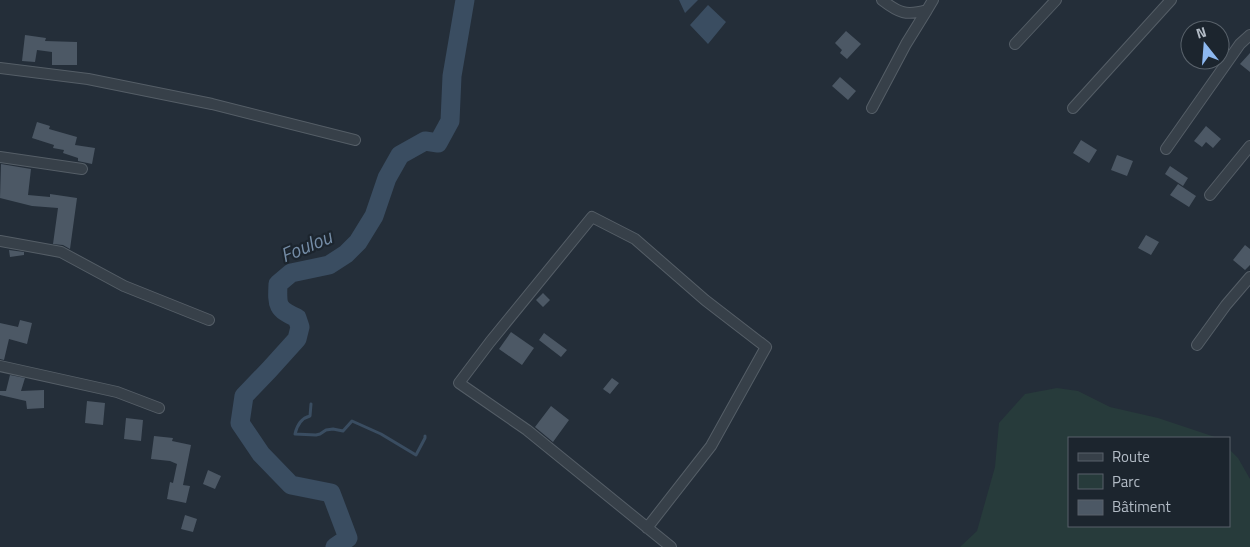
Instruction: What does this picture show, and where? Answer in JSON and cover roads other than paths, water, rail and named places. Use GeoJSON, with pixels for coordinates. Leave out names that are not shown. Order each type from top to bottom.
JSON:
{"type":"FeatureCollection","features":[{"type":"Feature","properties":{"kind":"street"},"geometry":{"type":"LineString","coordinates":[[882,0],[898,11],[914,14],[927,10]]}},
{"type":"Feature","properties":{"kind":"street"},"geometry":{"type":"LineString","coordinates":[[872,108],[906,44],[933,0]]}},
{"type":"Feature","properties":{"kind":"street"},"geometry":{"type":"LineString","coordinates":[[1015,44],[1056,0]]}},
{"type":"Feature","properties":{"kind":"street"},"geometry":{"type":"LineString","coordinates":[[1073,108],[1171,0]]}},
{"type":"Feature","properties":{"kind":"street"},"geometry":{"type":"LineString","coordinates":[[1166,149],[1240,44],[1250,35]]}},
{"type":"Feature","properties":{"kind":"street"},"geometry":{"type":"LineString","coordinates":[[0,68],[88,79],[212,104],[355,140]]}},
{"type":"Feature","properties":{"kind":"street"},"geometry":{"type":"LineString","coordinates":[[1210,194],[1250,146]]}},
{"type":"Feature","properties":{"kind":"street"},"geometry":{"type":"LineString","coordinates":[[0,157],[82,169]]}},
{"type":"Feature","properties":{"kind":"street"},"geometry":{"type":"LineString","coordinates":[[647,528],[711,446],[766,347],[705,300],[635,239],[592,217],[459,383],[527,430],[647,528],[671,547]]}},
{"type":"Feature","properties":{"kind":"street"},"geometry":{"type":"LineString","coordinates":[[0,241],[61,252],[124,286],[209,320]]}},
{"type":"Feature","properties":{"kind":"street"},"geometry":{"type":"LineString","coordinates":[[1196,345],[1250,277]]}},
{"type":"Feature","properties":{"kind":"street"},"geometry":{"type":"LineString","coordinates":[[0,366],[117,392],[159,408]]}},
{"type":"Feature","properties":{"kind":"water"},"geometry":{"type":"Polygon","coordinates":[[[679,0],[698,0],[685,13],[679,0]]]}},
{"type":"Feature","properties":{"kind":"water"},"geometry":{"type":"Polygon","coordinates":[[[708,5],[726,22],[708,44],[690,25],[708,5]]]}},
{"type":"Feature","properties":{"kind":"waterway","name":"Foulou"},"geometry":{"type":"LineString","coordinates":[[335,547],[348,538],[331,493],[291,485],[261,454],[240,423],[244,396],[297,339],[300,327],[297,318],[285,312],[280,306],[278,302],[278,284],[291,273],[329,265],[346,254],[358,242],[374,216],[387,178],[400,155],[425,141],[438,143],[450,121],[452,76],[465,0]]}},
{"type":"Feature","properties":{"kind":"waterway"},"geometry":{"type":"LineString","coordinates":[[311,404],[310,416],[300,422],[295,434],[316,435],[333,429],[343,431],[352,421],[381,434],[416,455],[425,436]]}}]}
